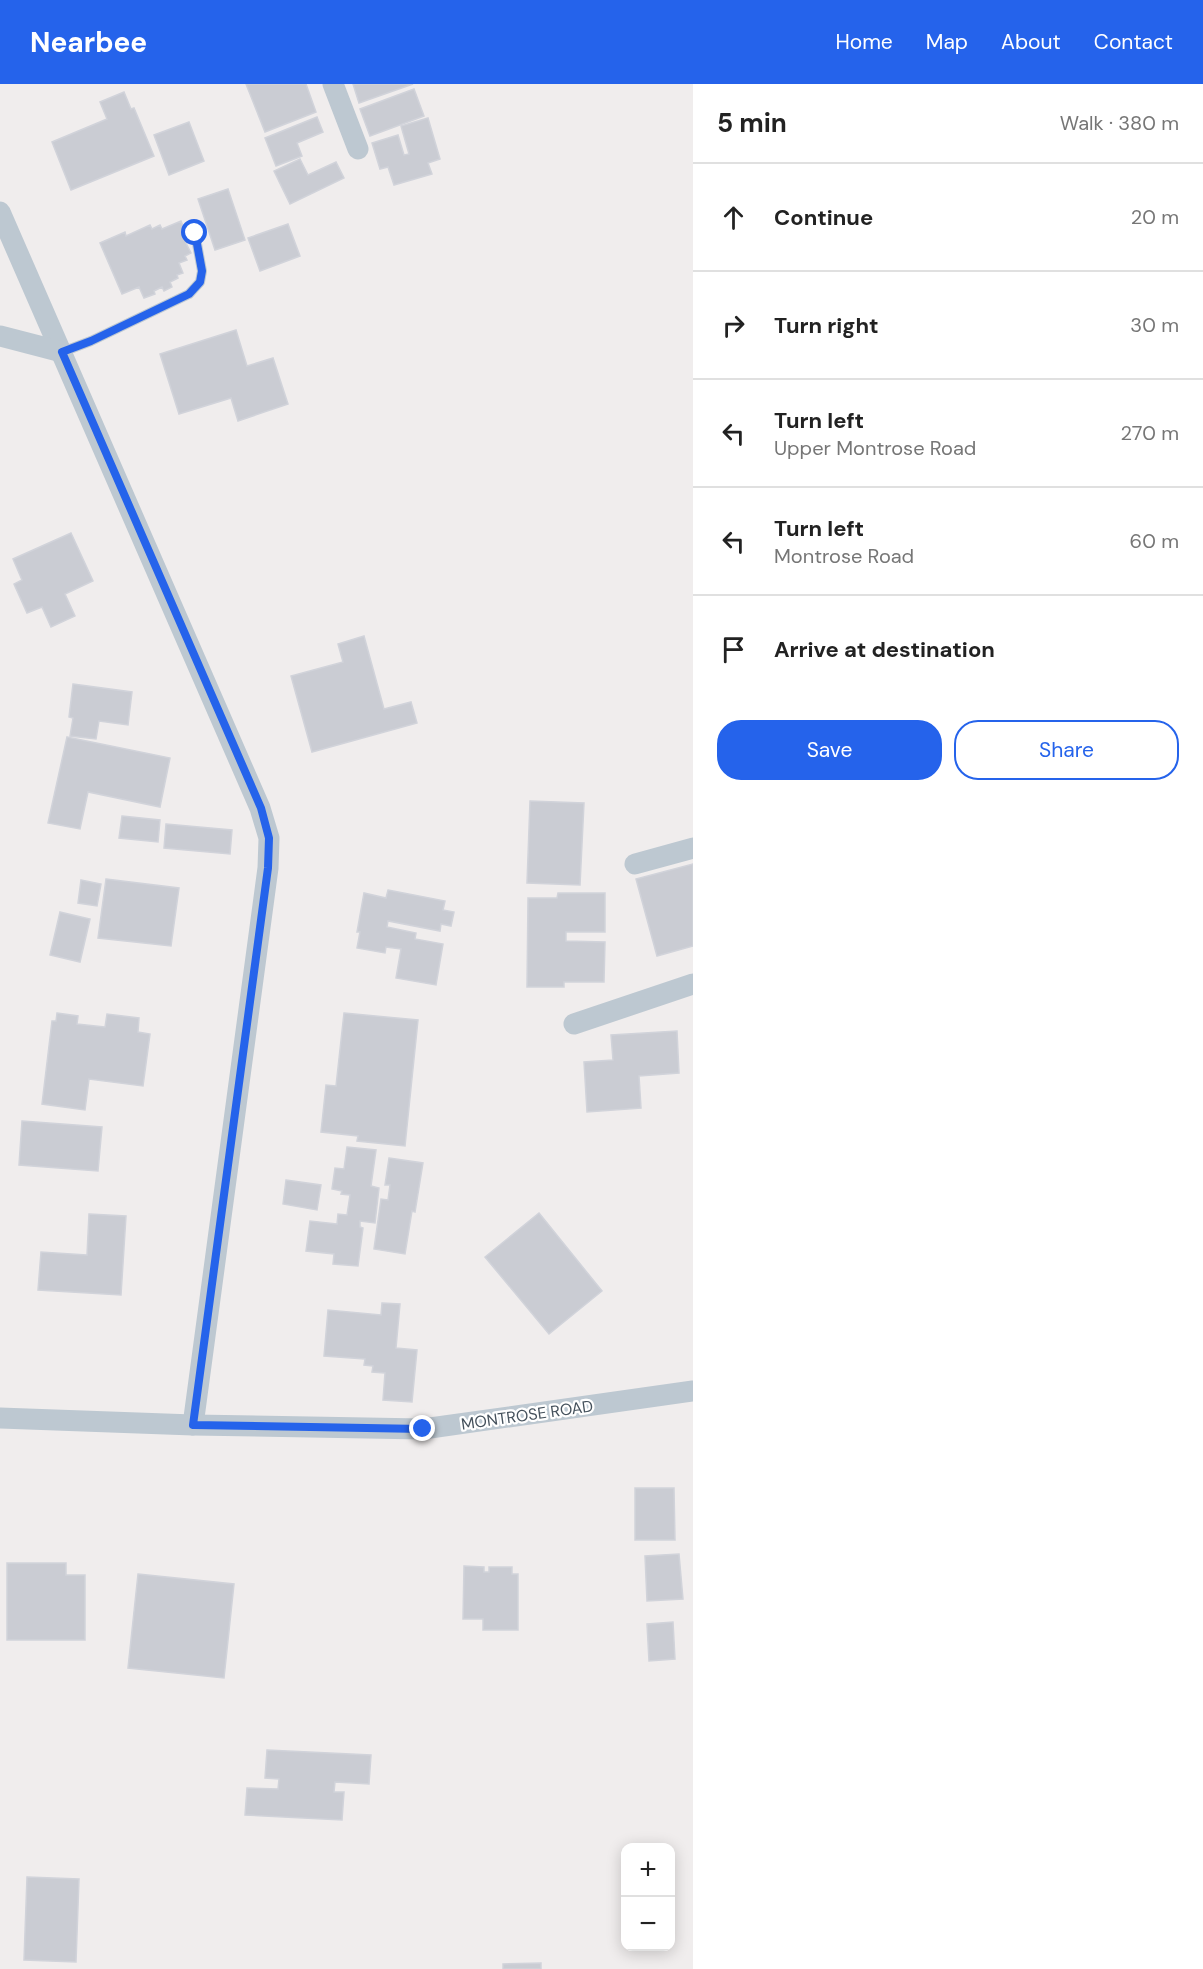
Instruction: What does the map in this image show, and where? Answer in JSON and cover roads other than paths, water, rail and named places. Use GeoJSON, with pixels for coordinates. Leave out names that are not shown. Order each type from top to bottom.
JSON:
{"type":"FeatureCollection","features":[{"type":"Feature","properties":{"kind":"street"},"geometry":{"type":"LineString","coordinates":[[333,84],[358,149]]}},
{"type":"Feature","properties":{"kind":"street"},"geometry":{"type":"LineString","coordinates":[[0,212],[261,808],[269,838],[266,880],[193,1425]]}},
{"type":"Feature","properties":{"kind":"street"},"geometry":{"type":"LineString","coordinates":[[0,336],[62,352]]}},
{"type":"Feature","properties":{"kind":"street"},"geometry":{"type":"LineString","coordinates":[[635,864],[693,848]]}},
{"type":"Feature","properties":{"kind":"street"},"geometry":{"type":"LineString","coordinates":[[574,1024],[693,984]]}},
{"type":"Feature","properties":{"kind":"street","name":"MONTROSE ROAD"},"geometry":{"type":"LineString","coordinates":[[0,1418],[193,1425],[423,1429],[693,1392]]}},
{"type":"Feature","properties":{"kind":"lane"},"geometry":{"type":"LineString","coordinates":[[62,352],[91,341],[189,294],[200,282],[202,271],[195,233]]}}]}
